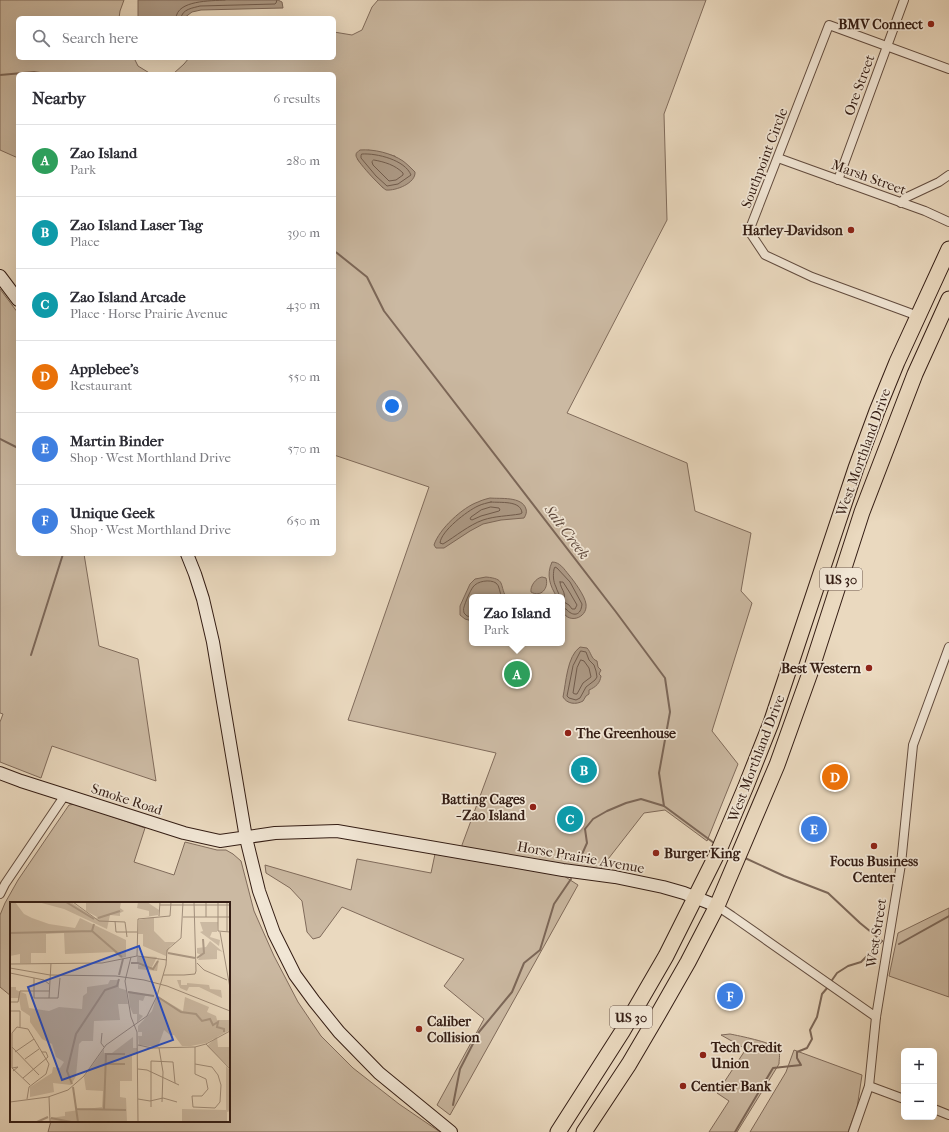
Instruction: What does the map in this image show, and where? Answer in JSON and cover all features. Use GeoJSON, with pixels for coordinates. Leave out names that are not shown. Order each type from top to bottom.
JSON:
{"type":"FeatureCollection","features":[{"type":"Feature","properties":{"kind":"highway","name":"West Morthland Drive"},"geometry":{"type":"LineString","coordinates":[[558,1132],[622,1032],[666,956],[719,850],[771,723],[856,468],[897,362],[949,249]]}},
{"type":"Feature","properties":{"kind":"highway","name":"West Morthland Drive"},"geometry":{"type":"LineString","coordinates":[[584,1132],[640,1044],[688,962],[717,906],[777,765],[810,673],[862,512],[915,374],[949,299]]}},
{"type":"Feature","properties":{"kind":"street","name":"Ore Street"},"geometry":{"type":"LineString","coordinates":[[838,180],[904,0]]}},
{"type":"Feature","properties":{"kind":"street","name":"Southpoint Circle"},"geometry":{"type":"LineString","coordinates":[[887,46],[829,25],[750,232],[765,255],[812,277],[918,316]]}},
{"type":"Feature","properties":{"kind":"street"},"geometry":{"type":"LineString","coordinates":[[887,46],[949,69]]}},
{"type":"Feature","properties":{"kind":"street","name":"Marsh Street"},"geometry":{"type":"LineString","coordinates":[[778,158],[925,211],[949,222]]}},
{"type":"Feature","properties":{"kind":"street"},"geometry":{"type":"LineString","coordinates":[[901,203],[905,198],[939,182],[949,175]]}},
{"type":"Feature","properties":{"kind":"street"},"geometry":{"type":"LineString","coordinates":[[0,276],[16,297]]}},
{"type":"Feature","properties":{"kind":"street"},"geometry":{"type":"LineString","coordinates":[[188,556],[203,600],[212,642],[246,838],[259,891],[274,933],[296,975],[314,1001],[340,1032],[379,1073],[451,1132]]}},
{"type":"Feature","properties":{"kind":"street","name":"West Street"},"geometry":{"type":"LineString","coordinates":[[853,1132],[869,1086],[876,1018],[901,864],[913,745],[949,647]]}},
{"type":"Feature","properties":{"kind":"street","name":"Smoke Road"},"geometry":{"type":"LineString","coordinates":[[0,773],[184,833],[220,841],[246,838]]}},
{"type":"Feature","properties":{"kind":"street"},"geometry":{"type":"LineString","coordinates":[[0,894],[5,884],[66,795]]}},
{"type":"Feature","properties":{"kind":"street","name":"Horse Prairie Avenue"},"geometry":{"type":"LineString","coordinates":[[246,838],[275,833],[338,831],[563,870],[615,877],[664,887],[696,897],[717,906],[876,1018]]}},
{"type":"Feature","properties":{"kind":"street"},"geometry":{"type":"LineString","coordinates":[[869,1086],[901,1097]]}},
{"type":"Feature","properties":{"kind":"street"},"geometry":{"type":"LineString","coordinates":[[937,1110],[949,1115]]}},
{"type":"Feature","properties":{"kind":"shaded area"},"geometry":{"type":"Polygon","coordinates":[[[0,0],[124,0],[119,16],[16,16],[16,60],[135,60],[138,66],[148,72],[16,72],[16,157],[0,150],[0,0]]]}},
{"type":"Feature","properties":{"kind":"shaded area"},"geometry":{"type":"Polygon","coordinates":[[[378,0],[706,0],[664,114],[667,220],[567,413],[687,463],[695,511],[751,533],[741,591],[752,603],[712,731],[738,764],[707,841],[665,810],[644,813],[598,872],[462,848],[496,753],[348,720],[429,487],[336,456],[336,72],[175,72],[187,60],[336,60],[336,32],[352,35],[362,30],[372,7],[378,0]],[[368,150],[357,159],[383,188],[412,180],[395,156],[368,150]]]}},
{"type":"Feature","properties":{"kind":"shaded area"},"geometry":{"type":"Polygon","coordinates":[[[0,289],[16,310],[16,556],[84,556],[99,646],[138,659],[156,781],[52,746],[41,778],[0,762],[0,722],[3,714],[0,713],[0,289]]]}},
{"type":"Feature","properties":{"kind":"shaded area"},"geometry":{"type":"Polygon","coordinates":[[[76,804],[145,828],[134,862],[174,875],[185,842],[217,850],[226,850],[241,861],[254,911],[274,956],[298,1002],[321,1036],[353,1068],[399,1104],[440,1132],[48,1132],[51,1122],[230,1122],[230,902],[10,902],[10,995],[0,987],[0,915],[18,880],[69,805],[76,804]]]}},
{"type":"Feature","properties":{"kind":"shaded area"},"geometry":{"type":"Polygon","coordinates":[[[435,854],[564,876],[578,885],[450,1115],[437,1105],[484,1019],[444,986],[464,959],[342,907],[320,937],[313,939],[307,932],[302,901],[290,888],[266,873],[265,865],[351,890],[357,859],[431,873],[435,854]]]}},
{"type":"Feature","properties":{"kind":"shaded area"},"geometry":{"type":"Polygon","coordinates":[[[949,908],[949,997],[889,976],[898,933],[949,908]]]}},
{"type":"Feature","properties":{"kind":"shaded area"},"geometry":{"type":"Polygon","coordinates":[[[730,1034],[755,1040],[777,1048],[780,1056],[779,1064],[737,1132],[709,1132],[729,1101],[717,1093],[746,1049],[721,1035],[730,1034]]]}},
{"type":"Feature","properties":{"kind":"shaded area"},"geometry":{"type":"Polygon","coordinates":[[[794,1050],[862,1075],[857,1108],[848,1132],[750,1132],[786,1072],[794,1050]]]}},
{"type":"Feature","properties":{"kind":"water"},"geometry":{"type":"Polygon","coordinates":[[[138,0],[278,0],[282,2],[283,8],[201,10],[192,12],[187,16],[138,16],[138,0]]]}},
{"type":"Feature","properties":{"kind":"water"},"geometry":{"type":"Polygon","coordinates":[[[360,150],[382,152],[398,158],[415,172],[412,180],[400,188],[386,190],[374,179],[357,158],[356,155],[360,150]]]}},
{"type":"Feature","properties":{"kind":"water"},"geometry":{"type":"Polygon","coordinates":[[[490,498],[510,499],[520,502],[526,509],[524,518],[501,520],[483,524],[444,548],[436,548],[434,545],[437,539],[452,519],[472,505],[490,498]]]}},
{"type":"Feature","properties":{"kind":"water"},"geometry":{"type":"Polygon","coordinates":[[[552,562],[555,562],[564,568],[584,597],[586,609],[580,616],[572,618],[565,615],[565,594],[555,594],[552,589],[549,576],[552,562]]]}},
{"type":"Feature","properties":{"kind":"water"},"geometry":{"type":"Polygon","coordinates":[[[486,577],[497,579],[501,583],[505,594],[469,594],[469,620],[460,615],[460,606],[470,584],[475,579],[486,577]]]}},
{"type":"Feature","properties":{"kind":"water"},"geometry":{"type":"Polygon","coordinates":[[[542,577],[546,578],[547,582],[543,591],[538,594],[531,592],[531,587],[538,579],[542,577]]]}},
{"type":"Feature","properties":{"kind":"water"},"geometry":{"type":"Polygon","coordinates":[[[580,647],[587,648],[593,659],[597,661],[598,667],[601,670],[599,674],[601,676],[599,683],[589,690],[589,694],[583,701],[572,703],[563,697],[566,677],[572,657],[580,647]]]}},
{"type":"Feature","properties":{"kind":"waterway","name":"Salt Creek"},"geometry":{"type":"LineString","coordinates":[[0,75],[16,74]]}},
{"type":"Feature","properties":{"kind":"waterway","name":"Salt Creek"},"geometry":{"type":"LineString","coordinates":[[336,253],[367,277],[384,311],[616,612],[665,678],[670,712],[659,773],[664,806],[714,843]]}},
{"type":"Feature","properties":{"kind":"waterway"},"geometry":{"type":"LineString","coordinates":[[0,439],[16,447]]}},
{"type":"Feature","properties":{"kind":"waterway"},"geometry":{"type":"LineString","coordinates":[[31,655],[62,556]]}},
{"type":"Feature","properties":{"kind":"waterway"},"geometry":{"type":"LineString","coordinates":[[579,861],[587,843],[585,829],[593,819],[626,803],[641,799],[664,806]]}},
{"type":"Feature","properties":{"kind":"waterway","name":"Salt Creek"},"geometry":{"type":"LineString","coordinates":[[745,858],[784,876],[828,893],[882,941]]}},
{"type":"Feature","properties":{"kind":"waterway"},"geometry":{"type":"LineString","coordinates":[[453,1105],[460,1069],[479,1032],[512,992],[524,963],[540,950],[554,904],[571,879]]}},
{"type":"Feature","properties":{"kind":"waterway","name":"Salt Creek"},"geometry":{"type":"LineString","coordinates":[[899,944],[949,916]]}},
{"type":"Feature","properties":{"kind":"waterway"},"geometry":{"type":"LineString","coordinates":[[830,983],[837,973],[848,966],[861,962],[882,941]]}},
{"type":"Feature","properties":{"kind":"waterway"},"geometry":{"type":"LineString","coordinates":[[735,1132],[773,1068],[801,1065],[797,1058],[797,1052],[807,1048],[812,1039],[810,1030],[817,1017],[822,994],[828,987]]}},
{"type":"Feature","properties":{"kind":"place","name":"BMV Connect"},"geometry":{"type":"Point","coordinates":[931,24]}},
{"type":"Feature","properties":{"kind":"place","name":"Harley-Davidson"},"geometry":{"type":"Point","coordinates":[851,230]}},
{"type":"Feature","properties":{"kind":"place","name":"Best Western"},"geometry":{"type":"Point","coordinates":[869,668]}},
{"type":"Feature","properties":{"kind":"place","name":"Zao Island"},"geometry":{"type":"Point","coordinates":[517,674]}},
{"type":"Feature","properties":{"kind":"place","name":"The Greenhouse"},"geometry":{"type":"Point","coordinates":[568,733]}},
{"type":"Feature","properties":{"kind":"place","name":"Zao Island Laser Tag"},"geometry":{"type":"Point","coordinates":[584,770]}},
{"type":"Feature","properties":{"kind":"place","name":"Applebee's"},"geometry":{"type":"Point","coordinates":[835,777]}},
{"type":"Feature","properties":{"kind":"place","name":"Batting Cages - Zao Island"},"geometry":{"type":"Point","coordinates":[533,807]}},
{"type":"Feature","properties":{"kind":"place","name":"Zao Island Arcade"},"geometry":{"type":"Point","coordinates":[570,819]}},
{"type":"Feature","properties":{"kind":"place","name":"Martin Binder"},"geometry":{"type":"Point","coordinates":[814,829]}},
{"type":"Feature","properties":{"kind":"place","name":"Focus Business Center"},"geometry":{"type":"Point","coordinates":[874,846]}},
{"type":"Feature","properties":{"kind":"place","name":"Burger King"},"geometry":{"type":"Point","coordinates":[656,853]}},
{"type":"Feature","properties":{"kind":"place","name":"Unique Geek"},"geometry":{"type":"Point","coordinates":[730,996]}},
{"type":"Feature","properties":{"kind":"place","name":"Caliber Collision"},"geometry":{"type":"Point","coordinates":[419,1029]}},
{"type":"Feature","properties":{"kind":"place","name":"Tech Credit Union"},"geometry":{"type":"Point","coordinates":[703,1055]}},
{"type":"Feature","properties":{"kind":"place","name":"Centier Bank"},"geometry":{"type":"Point","coordinates":[683,1086]}}]}
